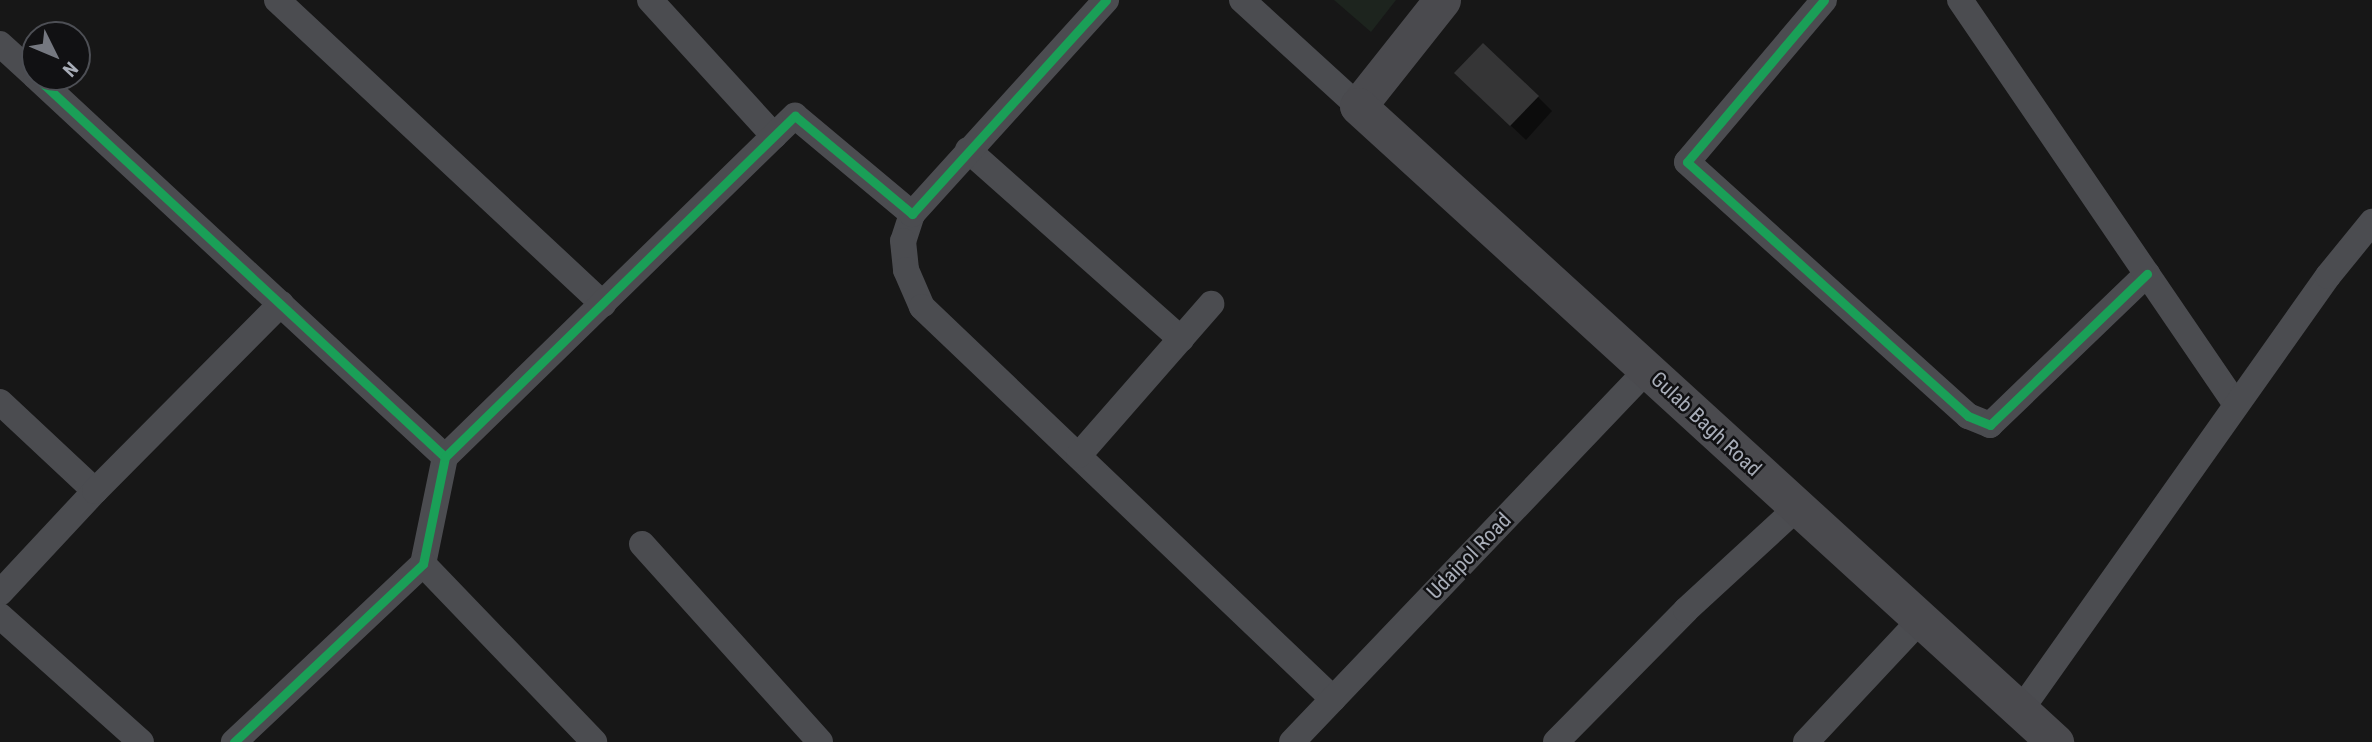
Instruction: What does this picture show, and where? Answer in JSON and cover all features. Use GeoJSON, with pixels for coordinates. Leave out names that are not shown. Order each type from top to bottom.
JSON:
{"type":"FeatureCollection","features":[{"type":"Feature","properties":{"kind":"main road"},"geometry":{"type":"LineString","coordinates":[[1358,106],[1442,0]]}},
{"type":"Feature","properties":{"kind":"main road","name":"Gulab Bagh Road"},"geometry":{"type":"LineString","coordinates":[[1358,106],[2055,742]]}},
{"type":"Feature","properties":{"kind":"street"},"geometry":{"type":"LineString","coordinates":[[277,0],[603,304]]}},
{"type":"Feature","properties":{"kind":"street"},"geometry":{"type":"LineString","coordinates":[[650,0],[774,136]]}},
{"type":"Feature","properties":{"kind":"street"},"geometry":{"type":"LineString","coordinates":[[1106,0],[912,214],[903,241],[906,270],[922,307],[1333,699]]}},
{"type":"Feature","properties":{"kind":"street"},"geometry":{"type":"LineString","coordinates":[[1242,0],[1358,106]]}},
{"type":"Feature","properties":{"kind":"street"},"geometry":{"type":"LineString","coordinates":[[1824,0],[1687,162],[1968,416],[1990,425],[2147,274]]}},
{"type":"Feature","properties":{"kind":"street"},"geometry":{"type":"LineString","coordinates":[[1960,0],[2236,405]]}},
{"type":"Feature","properties":{"kind":"street"},"geometry":{"type":"LineString","coordinates":[[0,44],[21,64]]}},
{"type":"Feature","properties":{"kind":"street"},"geometry":{"type":"LineString","coordinates":[[50,91],[445,457]]}},
{"type":"Feature","properties":{"kind":"street"},"geometry":{"type":"LineString","coordinates":[[234,742],[423,564],[445,457],[795,117],[912,214]]}},
{"type":"Feature","properties":{"kind":"street"},"geometry":{"type":"LineString","coordinates":[[968,150],[1181,339]]}},
{"type":"Feature","properties":{"kind":"street"},"geometry":{"type":"LineString","coordinates":[[2020,711],[2236,405],[2372,222]]}},
{"type":"Feature","properties":{"kind":"street"},"geometry":{"type":"LineString","coordinates":[[0,593],[95,491],[281,304]]}},
{"type":"Feature","properties":{"kind":"street"},"geometry":{"type":"LineString","coordinates":[[1079,455],[1211,304]]}},
{"type":"Feature","properties":{"kind":"street","name":"Udaipol Road"},"geometry":{"type":"LineString","coordinates":[[1292,742],[1647,370]]}},
{"type":"Feature","properties":{"kind":"street"},"geometry":{"type":"LineString","coordinates":[[0,402],[95,491]]}},
{"type":"Feature","properties":{"kind":"street"},"geometry":{"type":"LineString","coordinates":[[1556,742],[1686,610],[1797,508]]}},
{"type":"Feature","properties":{"kind":"street"},"geometry":{"type":"LineString","coordinates":[[642,544],[820,742]]}},
{"type":"Feature","properties":{"kind":"street"},"geometry":{"type":"LineString","coordinates":[[423,564],[594,742]]}},
{"type":"Feature","properties":{"kind":"street"},"geometry":{"type":"LineString","coordinates":[[0,616],[141,742]]}},
{"type":"Feature","properties":{"kind":"street"},"geometry":{"type":"LineString","coordinates":[[1806,742],[1920,620]]}},
{"type":"Feature","properties":{"kind":"shaded area"},"geometry":{"type":"Polygon","coordinates":[[[1334,0],[1396,0],[1371,32],[1334,0]]]}},
{"type":"Feature","properties":{"kind":"building"},"geometry":{"type":"Polygon","coordinates":[[[1483,43],[1539,96],[1510,126],[1454,73],[1483,43]]]}},
{"type":"Feature","properties":{"kind":"cycle path"},"geometry":{"type":"LineString","coordinates":[[445,457],[795,116],[912,214],[1106,0]]}},
{"type":"Feature","properties":{"kind":"cycle path"},"geometry":{"type":"LineString","coordinates":[[1824,0],[1687,162],[1968,416],[1990,425],[2147,274]]}},
{"type":"Feature","properties":{"kind":"cycle path"},"geometry":{"type":"LineString","coordinates":[[51,91],[445,457],[423,564],[234,742]]}}]}
